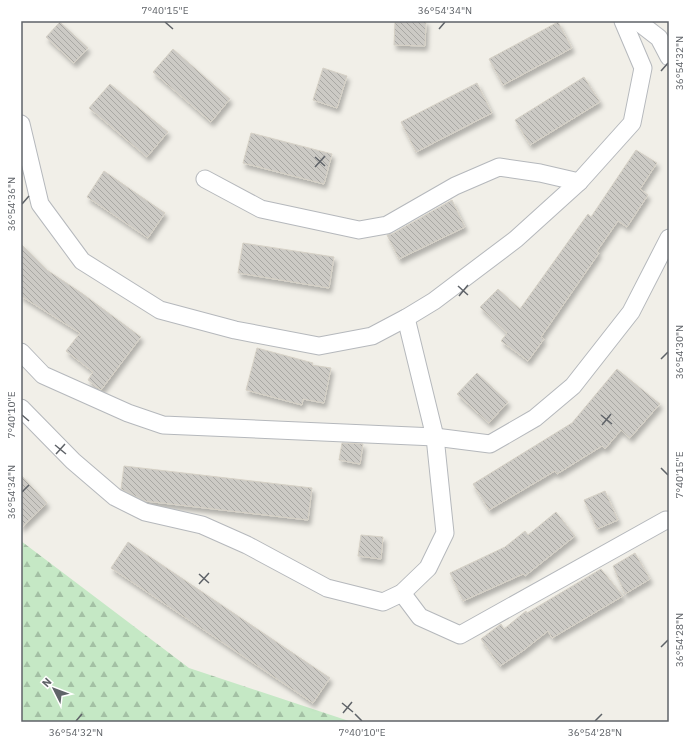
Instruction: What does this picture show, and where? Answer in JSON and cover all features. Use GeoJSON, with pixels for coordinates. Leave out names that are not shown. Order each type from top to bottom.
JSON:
{"type":"FeatureCollection","features":[{"type":"Feature","properties":{"kind":"street"},"geometry":{"type":"LineString","coordinates":[[21,124],[40,204],[82,261],[160,310],[235,330],[319,346],[372,336],[434,301],[516,239],[579,182],[632,123],[643,68],[623,21]]}},
{"type":"Feature","properties":{"kind":"street"},"geometry":{"type":"LineString","coordinates":[[637,21],[659,38],[669,57]]}},
{"type":"Feature","properties":{"kind":"street"},"geometry":{"type":"LineString","coordinates":[[205,178],[261,209],[359,230],[387,225],[455,186],[499,167],[540,173],[579,182]]}},
{"type":"Feature","properties":{"kind":"street"},"geometry":{"type":"LineString","coordinates":[[21,352],[43,375],[128,413],[163,425],[435,437],[490,444],[535,418],[573,386],[631,312],[669,238]]}},
{"type":"Feature","properties":{"kind":"street"},"geometry":{"type":"LineString","coordinates":[[21,408],[73,461],[115,497],[145,512],[202,524],[247,545],[327,588],[383,602],[402,593],[428,568],[445,533],[435,437],[406,318]]}},
{"type":"Feature","properties":{"kind":"street"},"geometry":{"type":"LineString","coordinates":[[402,593],[420,617],[460,634],[666,520]]}},
{"type":"Feature","properties":{"kind":"green space"},"geometry":{"type":"Polygon","coordinates":[[[21,541],[189,668],[352,722],[21,722],[21,541]]]}},
{"type":"Feature","properties":{"kind":"building"},"geometry":{"type":"Polygon","coordinates":[[[395,21],[426,21],[425,46],[394,45],[395,21]]]}},
{"type":"Feature","properties":{"kind":"building"},"geometry":{"type":"Polygon","coordinates":[[[60,22],[88,48],[74,63],[46,37],[60,22]]]}},
{"type":"Feature","properties":{"kind":"building"},"geometry":{"type":"Polygon","coordinates":[[[558,22],[572,48],[503,85],[489,59],[558,22]]]}},
{"type":"Feature","properties":{"kind":"building"},"geometry":{"type":"Polygon","coordinates":[[[173,49],[230,99],[211,122],[153,72],[173,49]]]}},
{"type":"Feature","properties":{"kind":"building"},"geometry":{"type":"Polygon","coordinates":[[[323,68],[347,76],[337,108],[313,100],[323,68]]]}},
{"type":"Feature","properties":{"kind":"building"},"geometry":{"type":"Polygon","coordinates":[[[584,77],[600,102],[530,145],[515,120],[584,77]]]}},
{"type":"Feature","properties":{"kind":"building"},"geometry":{"type":"Polygon","coordinates":[[[477,83],[492,113],[416,152],[401,122],[477,83]]]}},
{"type":"Feature","properties":{"kind":"building"},"geometry":{"type":"Polygon","coordinates":[[[110,84],[168,132],[147,157],[89,108],[110,84]]]}},
{"type":"Feature","properties":{"kind":"building"},"geometry":{"type":"Polygon","coordinates":[[[251,133],[332,154],[324,184],[243,163],[251,133]]]}},
{"type":"Feature","properties":{"kind":"building"},"geometry":{"type":"Polygon","coordinates":[[[636,150],[657,163],[640,189],[648,195],[627,227],[618,221],[597,251],[599,253],[541,337],[544,339],[528,361],[501,341],[507,333],[480,307],[498,289],[520,309],[588,214],[591,217],[636,150]]]}},
{"type":"Feature","properties":{"kind":"building"},"geometry":{"type":"Polygon","coordinates":[[[104,171],[165,213],[148,238],[87,197],[104,171]]]}},
{"type":"Feature","properties":{"kind":"building"},"geometry":{"type":"Polygon","coordinates":[[[452,200],[465,227],[399,259],[387,235],[392,234],[452,200]]]}},
{"type":"Feature","properties":{"kind":"building"},"geometry":{"type":"Polygon","coordinates":[[[243,243],[334,257],[329,288],[238,273],[243,243]]]}},
{"type":"Feature","properties":{"kind":"building"},"geometry":{"type":"Polygon","coordinates":[[[21,244],[47,270],[83,294],[141,337],[101,390],[88,380],[93,372],[66,351],[80,333],[21,296],[21,244]]]}},
{"type":"Feature","properties":{"kind":"building"},"geometry":{"type":"Polygon","coordinates":[[[257,348],[313,363],[312,365],[331,368],[324,403],[303,399],[302,405],[246,390],[257,348]]]}},
{"type":"Feature","properties":{"kind":"building"},"geometry":{"type":"Polygon","coordinates":[[[617,369],[660,404],[630,438],[621,430],[605,449],[602,446],[557,474],[555,471],[489,510],[473,484],[572,423],[617,369]]]}},
{"type":"Feature","properties":{"kind":"building"},"geometry":{"type":"Polygon","coordinates":[[[477,373],[508,402],[489,423],[457,394],[477,373]]]}},
{"type":"Feature","properties":{"kind":"building"},"geometry":{"type":"Polygon","coordinates":[[[342,443],[363,444],[360,464],[339,460],[342,443]]]}},
{"type":"Feature","properties":{"kind":"building"},"geometry":{"type":"Polygon","coordinates":[[[124,466],[312,488],[308,520],[145,501],[121,489],[124,466]]]}},
{"type":"Feature","properties":{"kind":"building"},"geometry":{"type":"Polygon","coordinates":[[[21,475],[47,503],[21,528],[21,475]]]}},
{"type":"Feature","properties":{"kind":"building"},"geometry":{"type":"Polygon","coordinates":[[[605,491],[618,520],[597,529],[584,500],[605,491]]]}},
{"type":"Feature","properties":{"kind":"building"},"geometry":{"type":"Polygon","coordinates":[[[556,512],[575,536],[525,576],[523,574],[463,601],[450,573],[505,547],[525,531],[528,535],[556,512]]]}},
{"type":"Feature","properties":{"kind":"building"},"geometry":{"type":"Polygon","coordinates":[[[361,535],[383,537],[381,559],[358,556],[361,535]]]}},
{"type":"Feature","properties":{"kind":"building"},"geometry":{"type":"Polygon","coordinates":[[[128,542],[330,678],[313,703],[111,568],[128,542]]]}},
{"type":"Feature","properties":{"kind":"building"},"geometry":{"type":"Polygon","coordinates":[[[635,553],[650,579],[625,594],[613,566],[635,553]]]}},
{"type":"Feature","properties":{"kind":"building"},"geometry":{"type":"Polygon","coordinates":[[[601,569],[623,596],[552,638],[548,631],[524,650],[500,666],[481,639],[501,624],[504,629],[526,611],[527,613],[601,569]]]}}]}
